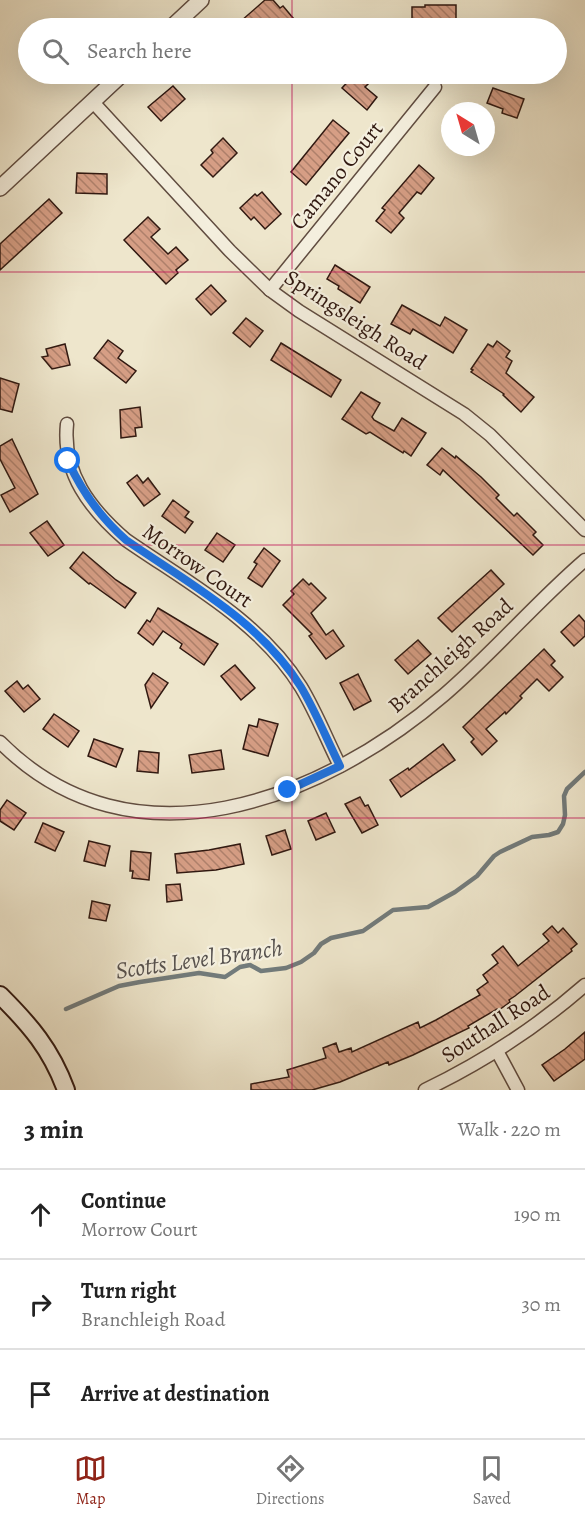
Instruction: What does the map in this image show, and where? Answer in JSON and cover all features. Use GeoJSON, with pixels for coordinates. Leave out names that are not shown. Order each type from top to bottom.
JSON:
{"type":"FeatureCollection","features":[{"type":"Feature","properties":{"kind":"main road"},"geometry":{"type":"LineString","coordinates":[[0,995],[45,1045],[66,1090]]}},
{"type":"Feature","properties":{"kind":"street"},"geometry":{"type":"LineString","coordinates":[[182,18],[201,0]]}},
{"type":"Feature","properties":{"kind":"street"},"geometry":{"type":"LineString","coordinates":[[0,188],[111,84]]}},
{"type":"Feature","properties":{"kind":"street","name":"Camano Court"},"geometry":{"type":"LineString","coordinates":[[270,290],[435,87]]}},
{"type":"Feature","properties":{"kind":"street","name":"Springsleigh Road"},"geometry":{"type":"LineString","coordinates":[[92,101],[230,251],[270,290],[298,311],[464,414],[490,435],[585,530]]}},
{"type":"Feature","properties":{"kind":"street","name":"Morrow Court"},"geometry":{"type":"LineString","coordinates":[[67,424],[65,442],[68,461],[92,505],[126,540],[240,619],[266,643],[301,688],[340,766]]}},
{"type":"Feature","properties":{"kind":"street","name":"Branchleigh Road"},"geometry":{"type":"LineString","coordinates":[[0,742],[33,771],[57,785],[115,808],[143,813],[177,814],[210,811],[245,804],[288,790],[340,766],[381,742],[444,695],[585,560]]}},
{"type":"Feature","properties":{"kind":"street","name":"Southall Road"},"geometry":{"type":"LineString","coordinates":[[425,1090],[497,1051],[536,1025],[585,986]]}},
{"type":"Feature","properties":{"kind":"street"},"geometry":{"type":"LineString","coordinates":[[497,1051],[518,1090]]}},
{"type":"Feature","properties":{"kind":"building"},"geometry":{"type":"Polygon","coordinates":[[[265,0],[273,0],[280,8],[283,6],[293,18],[244,18],[265,0]]]}},
{"type":"Feature","properties":{"kind":"building"},"geometry":{"type":"Polygon","coordinates":[[[425,5],[456,5],[456,18],[412,18],[412,7],[425,7],[425,5]]]}},
{"type":"Feature","properties":{"kind":"building"},"geometry":{"type":"Polygon","coordinates":[[[346,84],[368,84],[365,87],[377,97],[367,110],[342,88],[346,84]]]}},
{"type":"Feature","properties":{"kind":"building"},"geometry":{"type":"Polygon","coordinates":[[[173,86],[185,99],[161,121],[148,107],[173,86]]]}},
{"type":"Feature","properties":{"kind":"building"},"geometry":{"type":"Polygon","coordinates":[[[493,88],[524,99],[517,118],[502,113],[503,109],[495,106],[495,102],[487,102],[493,88]]]}},
{"type":"Feature","properties":{"kind":"building"},"geometry":{"type":"Polygon","coordinates":[[[333,120],[349,133],[306,185],[291,172],[333,120]]]}},
{"type":"Feature","properties":{"kind":"building"},"geometry":{"type":"Polygon","coordinates":[[[223,138],[237,153],[213,177],[201,165],[223,138]]]}},
{"type":"Feature","properties":{"kind":"building"},"geometry":{"type":"Polygon","coordinates":[[[419,165],[434,178],[421,194],[417,192],[399,213],[404,218],[391,233],[376,221],[385,210],[382,208],[419,165]]]}},
{"type":"Feature","properties":{"kind":"building"},"geometry":{"type":"Polygon","coordinates":[[[77,173],[107,174],[107,194],[76,193],[77,173]]]}},
{"type":"Feature","properties":{"kind":"building"},"geometry":{"type":"Polygon","coordinates":[[[262,192],[281,214],[265,229],[254,217],[251,220],[240,208],[255,194],[257,196],[262,192]]]}},
{"type":"Feature","properties":{"kind":"building"},"geometry":{"type":"Polygon","coordinates":[[[49,199],[62,213],[0,270],[0,244],[49,199]]]}},
{"type":"Feature","properties":{"kind":"building"},"geometry":{"type":"Polygon","coordinates":[[[148,217],[160,229],[151,237],[168,254],[176,247],[188,260],[176,270],[178,273],[166,284],[124,240],[148,217]]]}},
{"type":"Feature","properties":{"kind":"building"},"geometry":{"type":"Polygon","coordinates":[[[335,265],[370,287],[360,303],[327,279],[335,265]]]}},
{"type":"Feature","properties":{"kind":"building"},"geometry":{"type":"Polygon","coordinates":[[[211,285],[226,301],[211,315],[196,299],[211,285]]]}},
{"type":"Feature","properties":{"kind":"building"},"geometry":{"type":"Polygon","coordinates":[[[402,305],[440,326],[445,317],[467,330],[453,353],[413,329],[410,334],[391,324],[402,305]]]}},
{"type":"Feature","properties":{"kind":"building"},"geometry":{"type":"Polygon","coordinates":[[[246,318],[263,331],[250,347],[233,333],[246,318]]]}},
{"type":"Feature","properties":{"kind":"building"},"geometry":{"type":"Polygon","coordinates":[[[108,340],[123,351],[118,358],[136,371],[126,383],[94,358],[108,340]]]}},
{"type":"Feature","properties":{"kind":"building"},"geometry":{"type":"Polygon","coordinates":[[[497,341],[510,351],[506,357],[512,361],[506,373],[534,397],[521,412],[504,394],[471,372],[488,344],[493,347],[497,341]]]}},
{"type":"Feature","properties":{"kind":"building"},"geometry":{"type":"Polygon","coordinates":[[[281,343],[341,380],[331,397],[271,360],[281,343]]]}},
{"type":"Feature","properties":{"kind":"building"},"geometry":{"type":"Polygon","coordinates":[[[65,344],[70,365],[52,369],[42,357],[48,356],[46,349],[65,344]]]}},
{"type":"Feature","properties":{"kind":"building"},"geometry":{"type":"Polygon","coordinates":[[[0,378],[19,384],[12,412],[0,409],[0,378]]]}},
{"type":"Feature","properties":{"kind":"building"},"geometry":{"type":"Polygon","coordinates":[[[361,392],[380,403],[372,417],[374,420],[394,431],[402,418],[426,433],[411,456],[370,432],[366,434],[342,419],[361,392]]]}},
{"type":"Feature","properties":{"kind":"building"},"geometry":{"type":"Polygon","coordinates":[[[140,407],[142,427],[135,428],[136,436],[121,438],[120,410],[140,407]]]}},
{"type":"Feature","properties":{"kind":"building"},"geometry":{"type":"Polygon","coordinates":[[[12,439],[38,494],[10,512],[1,495],[15,488],[0,459],[0,446],[12,439]]]}},
{"type":"Feature","properties":{"kind":"building"},"geometry":{"type":"Polygon","coordinates":[[[442,448],[455,458],[456,456],[481,477],[499,495],[496,498],[514,516],[517,513],[536,532],[533,535],[543,545],[533,555],[443,470],[440,475],[427,465],[442,448]]]}},
{"type":"Feature","properties":{"kind":"building"},"geometry":{"type":"Polygon","coordinates":[[[137,475],[143,483],[148,478],[160,494],[144,506],[127,483],[137,475]]]}},
{"type":"Feature","properties":{"kind":"building"},"geometry":{"type":"Polygon","coordinates":[[[173,500],[189,512],[185,517],[193,522],[185,533],[162,516],[173,500]]]}},
{"type":"Feature","properties":{"kind":"building"},"geometry":{"type":"Polygon","coordinates":[[[47,521],[64,545],[48,556],[30,533],[47,521]]]}},
{"type":"Feature","properties":{"kind":"building"},"geometry":{"type":"Polygon","coordinates":[[[217,533],[235,545],[223,562],[205,550],[217,533]]]}},
{"type":"Feature","properties":{"kind":"building"},"geometry":{"type":"Polygon","coordinates":[[[264,548],[280,561],[262,587],[248,578],[257,564],[254,562],[264,548]]]}},
{"type":"Feature","properties":{"kind":"building"},"geometry":{"type":"Polygon","coordinates":[[[83,552],[116,580],[136,593],[125,608],[70,568],[83,552]]]}},
{"type":"Feature","properties":{"kind":"building"},"geometry":{"type":"Polygon","coordinates":[[[491,570],[504,584],[452,632],[438,618],[491,570]]]}},
{"type":"Feature","properties":{"kind":"building"},"geometry":{"type":"Polygon","coordinates":[[[303,579],[309,585],[311,583],[326,598],[311,613],[326,635],[333,630],[344,646],[326,659],[309,636],[312,634],[283,605],[294,594],[291,591],[303,579]]]}},
{"type":"Feature","properties":{"kind":"building"},"geometry":{"type":"Polygon","coordinates":[[[158,608],[218,644],[204,665],[180,648],[182,644],[163,631],[153,645],[138,633],[147,620],[150,622],[158,608]]]}},
{"type":"Feature","properties":{"kind":"building"},"geometry":{"type":"Polygon","coordinates":[[[579,615],[585,622],[585,636],[574,646],[561,632],[579,615]]]}},
{"type":"Feature","properties":{"kind":"building"},"geometry":{"type":"Polygon","coordinates":[[[418,640],[431,654],[408,674],[395,660],[418,640]]]}},
{"type":"Feature","properties":{"kind":"building"},"geometry":{"type":"Polygon","coordinates":[[[544,649],[555,661],[551,665],[563,677],[549,691],[537,679],[506,714],[505,712],[486,729],[497,741],[482,755],[471,742],[474,739],[463,727],[544,649]]]}},
{"type":"Feature","properties":{"kind":"building"},"geometry":{"type":"Polygon","coordinates":[[[235,665],[255,688],[241,700],[221,676],[235,665]]]}},
{"type":"Feature","properties":{"kind":"building"},"geometry":{"type":"Polygon","coordinates":[[[153,673],[168,683],[151,708],[145,685],[153,673]]]}},
{"type":"Feature","properties":{"kind":"building"},"geometry":{"type":"Polygon","coordinates":[[[358,674],[371,701],[354,710],[340,683],[358,674]]]}},
{"type":"Feature","properties":{"kind":"building"},"geometry":{"type":"Polygon","coordinates":[[[17,681],[23,689],[28,685],[40,699],[24,712],[5,691],[17,681]]]}},
{"type":"Feature","properties":{"kind":"building"},"geometry":{"type":"Polygon","coordinates":[[[54,714],[79,731],[68,747],[43,729],[54,714]]]}},
{"type":"Feature","properties":{"kind":"building"},"geometry":{"type":"Polygon","coordinates":[[[259,719],[278,724],[268,756],[243,749],[249,725],[257,727],[259,719]]]}},
{"type":"Feature","properties":{"kind":"building"},"geometry":{"type":"Polygon","coordinates":[[[94,739],[123,749],[116,767],[88,756],[94,739]]]}},
{"type":"Feature","properties":{"kind":"building"},"geometry":{"type":"Polygon","coordinates":[[[443,744],[455,760],[401,797],[390,780],[408,768],[409,770],[443,744]]]}},
{"type":"Feature","properties":{"kind":"building"},"geometry":{"type":"Polygon","coordinates":[[[221,750],[224,769],[192,773],[189,755],[221,750]]]}},
{"type":"Feature","properties":{"kind":"building"},"geometry":{"type":"Polygon","coordinates":[[[139,751],[159,753],[158,773],[137,771],[139,751]]]}},
{"type":"Feature","properties":{"kind":"building"},"geometry":{"type":"Polygon","coordinates":[[[360,797],[365,806],[368,805],[378,825],[362,833],[345,804],[360,797]]]}},
{"type":"Feature","properties":{"kind":"building"},"geometry":{"type":"Polygon","coordinates":[[[7,800],[26,813],[14,830],[0,821],[0,810],[7,800]]]}},
{"type":"Feature","properties":{"kind":"building"},"geometry":{"type":"Polygon","coordinates":[[[326,813],[335,832],[316,840],[308,821],[326,813]]]}},
{"type":"Feature","properties":{"kind":"building"},"geometry":{"type":"Polygon","coordinates":[[[43,823],[64,832],[55,851],[35,842],[43,823]]]}},
{"type":"Feature","properties":{"kind":"building"},"geometry":{"type":"Polygon","coordinates":[[[285,830],[291,849],[272,855],[266,836],[285,830]]]}},
{"type":"Feature","properties":{"kind":"building"},"geometry":{"type":"Polygon","coordinates":[[[89,841],[110,846],[105,866],[84,861],[89,841]]]}},
{"type":"Feature","properties":{"kind":"building"},"geometry":{"type":"Polygon","coordinates":[[[240,844],[244,864],[216,870],[177,873],[175,854],[240,844]]]}},
{"type":"Feature","properties":{"kind":"building"},"geometry":{"type":"Polygon","coordinates":[[[131,851],[151,853],[149,880],[132,878],[131,851]]]}},
{"type":"Feature","properties":{"kind":"building"},"geometry":{"type":"Polygon","coordinates":[[[180,884],[182,900],[167,902],[166,885],[180,884]]]}},
{"type":"Feature","properties":{"kind":"building"},"geometry":{"type":"Polygon","coordinates":[[[92,901],[110,905],[106,921],[89,918],[92,901]]]}},
{"type":"Feature","properties":{"kind":"building"},"geometry":{"type":"Polygon","coordinates":[[[552,926],[558,933],[563,928],[577,944],[571,949],[572,951],[509,1000],[510,1002],[468,1026],[469,1028],[389,1065],[388,1062],[340,1082],[312,1090],[251,1090],[251,1084],[289,1077],[287,1070],[326,1058],[323,1048],[336,1043],[339,1052],[351,1048],[352,1052],[418,1022],[420,1028],[436,1020],[480,995],[477,990],[488,982],[483,975],[498,963],[492,955],[503,946],[518,966],[549,941],[543,934],[552,926]]]}},
{"type":"Feature","properties":{"kind":"building"},"geometry":{"type":"Polygon","coordinates":[[[585,1032],[585,1059],[554,1081],[542,1065],[585,1032]]]}},
{"type":"Feature","properties":{"kind":"waterway","name":"Scotts Level Branch"},"geometry":{"type":"LineString","coordinates":[[66,1009],[119,986],[140,982],[199,973],[225,977],[240,967],[250,965],[261,971],[286,968],[301,962],[331,938],[363,931],[393,910],[428,907],[477,876],[500,852],[532,837],[558,832],[565,815],[564,796],[567,789],[585,772]]}},
{"type":"Feature","properties":{"kind":"route"},"geometry":{"type":"LineString","coordinates":[[68,461],[92,505],[109,525],[126,540],[240,619],[287,667],[301,688],[340,766],[288,790]]}}]}
